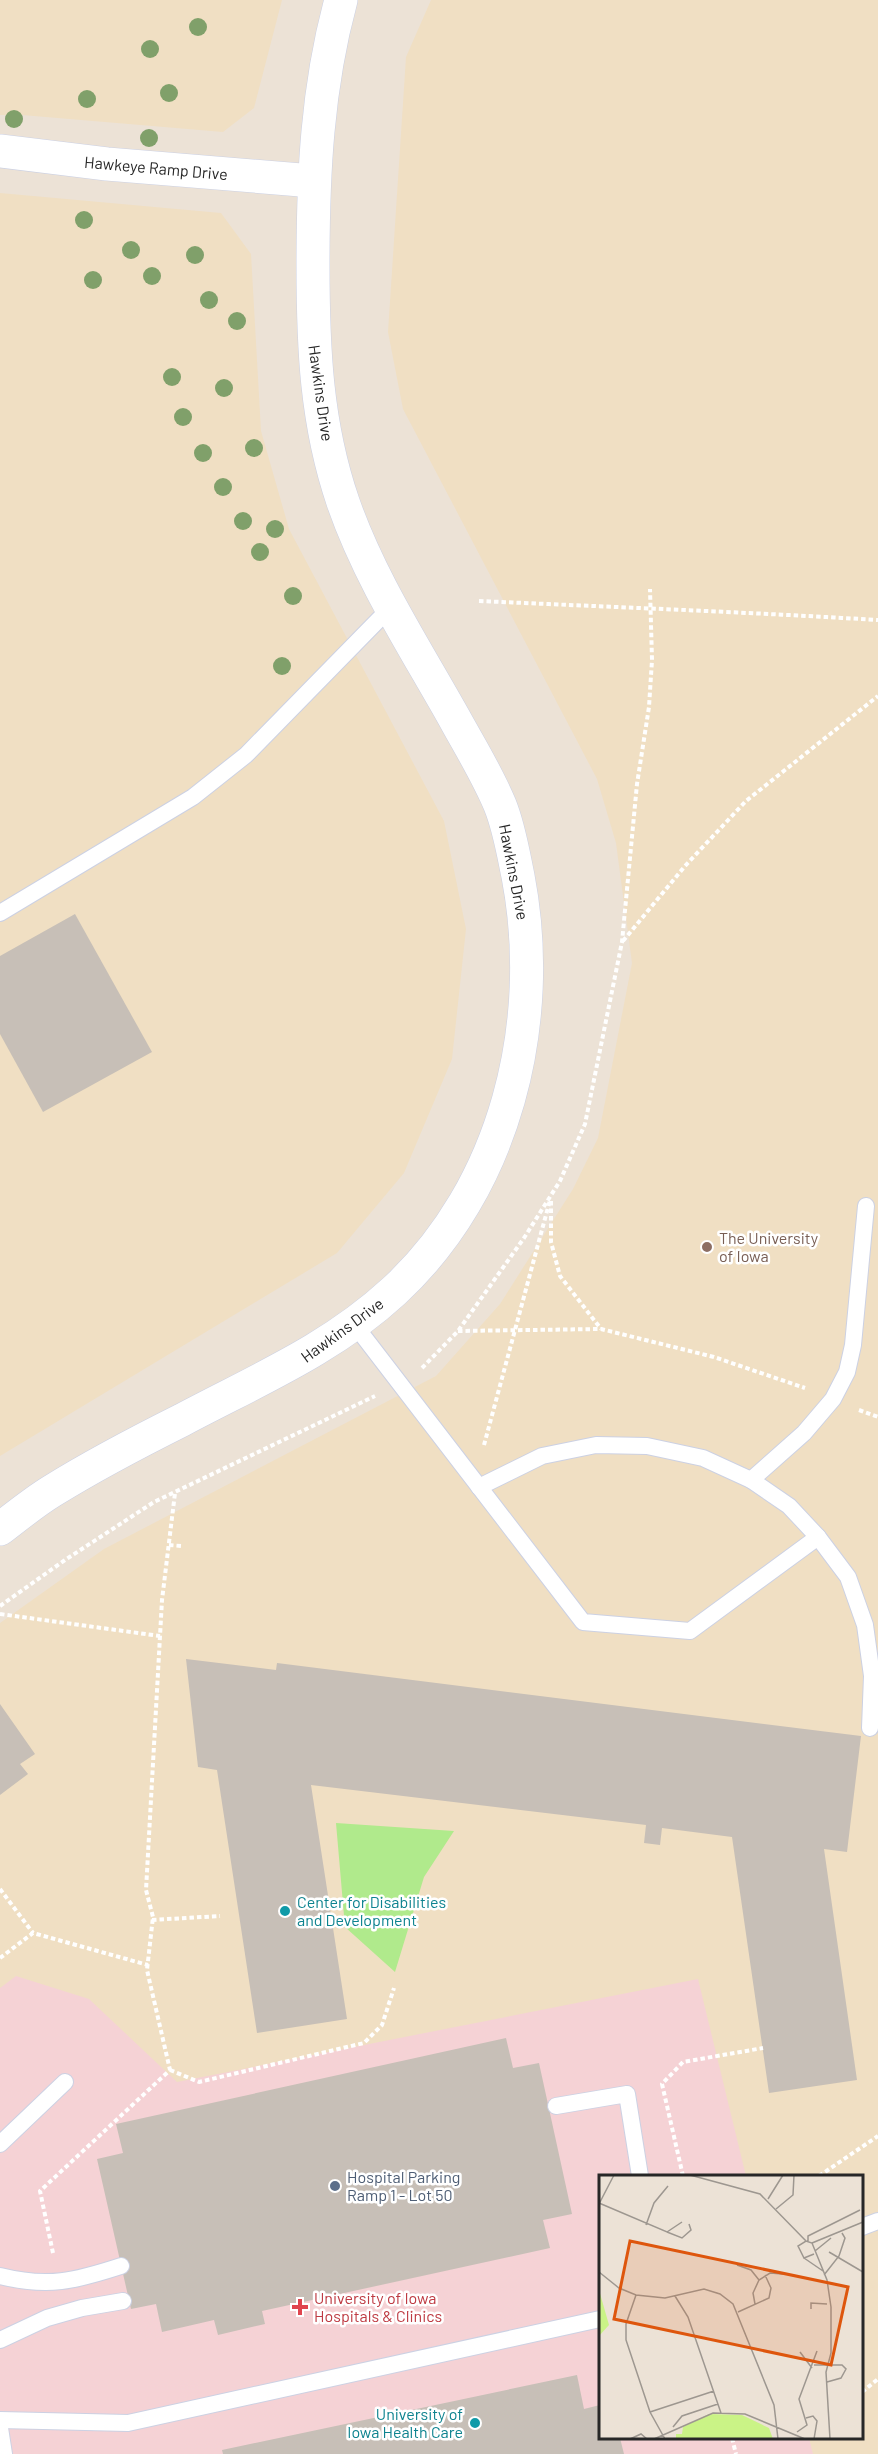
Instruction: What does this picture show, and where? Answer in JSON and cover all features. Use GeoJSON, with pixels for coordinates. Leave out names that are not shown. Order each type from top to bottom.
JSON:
{"type":"FeatureCollection","features":[{"type":"Feature","properties":{"kind":"street","name":"Hawkins Drive"},"geometry":{"type":"LineString","coordinates":[[0,1529],[50,1492],[180,1420],[303,1359],[354,1324],[394,1292],[436,1249],[496,1142],[524,1032],[528,972],[523,902],[502,808],[483,769],[364,555],[342,501],[322,425],[313,347],[313,181],[328,49],[341,0]]}},
{"type":"Feature","properties":{"kind":"street","name":"Hawkeye Ramp Drive"},"geometry":{"type":"LineString","coordinates":[[0,151],[107,164],[313,181]]}},
{"type":"Feature","properties":{"kind":"lane"},"geometry":{"type":"LineString","coordinates":[[0,913],[193,797],[246,755],[391,607]]}},
{"type":"Feature","properties":{"kind":"lane"},"geometry":{"type":"LineString","coordinates":[[751,1480],[804,1433],[833,1399],[847,1372],[854,1345],[866,1206]]}},
{"type":"Feature","properties":{"kind":"lane"},"geometry":{"type":"LineString","coordinates":[[354,1324],[583,1622],[690,1631],[818,1537]]}},
{"type":"Feature","properties":{"kind":"lane"},"geometry":{"type":"LineString","coordinates":[[479,1486],[542,1456],[596,1445],[647,1446],[703,1458],[751,1480],[789,1506],[818,1537],[848,1577],[865,1626],[872,1676],[870,1728]]}},
{"type":"Feature","properties":{"kind":"lane"},"geometry":{"type":"LineString","coordinates":[[0,2144],[65,2082]]}},
{"type":"Feature","properties":{"kind":"lane"},"geometry":{"type":"LineString","coordinates":[[556,2106],[627,2094],[640,2175]]}},
{"type":"Feature","properties":{"kind":"lane"},"geometry":{"type":"LineString","coordinates":[[863,2226],[878,2221]]}},
{"type":"Feature","properties":{"kind":"lane"},"geometry":{"type":"LineString","coordinates":[[0,2276],[26,2282],[55,2283],[82,2278],[121,2266]]}},
{"type":"Feature","properties":{"kind":"lane"},"geometry":{"type":"LineString","coordinates":[[0,2340],[47,2318],[82,2308],[123,2301]]}},
{"type":"Feature","properties":{"kind":"lane"},"geometry":{"type":"LineString","coordinates":[[0,2420],[58,2423],[128,2422],[599,2319]]}},
{"type":"Feature","properties":{"kind":"lane"},"geometry":{"type":"LineString","coordinates":[[0,2428],[4,2454]]}},
{"type":"Feature","properties":{"kind":"path"},"geometry":{"type":"LineString","coordinates":[[0,1606],[154,1502],[401,1384],[429,1363],[458,1331],[524,1238],[560,1181],[585,1124],[622,942],[637,784],[649,706],[652,660],[650,589]]}},
{"type":"Feature","properties":{"kind":"path"},"geometry":{"type":"LineString","coordinates":[[479,601],[733,611],[878,620]]}},
{"type":"Feature","properties":{"kind":"path"},"geometry":{"type":"LineString","coordinates":[[622,942],[685,866],[746,801],[878,696]]}},
{"type":"Feature","properties":{"kind":"path"},"geometry":{"type":"LineString","coordinates":[[550,1197],[551,1242],[560,1276],[601,1329]]}},
{"type":"Feature","properties":{"kind":"path"},"geometry":{"type":"LineString","coordinates":[[466,1470],[486,1442],[550,1197]]}},
{"type":"Feature","properties":{"kind":"path"},"geometry":{"type":"LineString","coordinates":[[458,1331],[516,1332],[601,1329],[714,1357],[790,1382],[878,1417]]}},
{"type":"Feature","properties":{"kind":"path"},"geometry":{"type":"LineString","coordinates":[[170,2070],[147,1970],[152,1920],[146,1890],[160,1636],[175,1492]]}},
{"type":"Feature","properties":{"kind":"path"},"geometry":{"type":"LineString","coordinates":[[169,1545],[181,1546]]}},
{"type":"Feature","properties":{"kind":"path"},"geometry":{"type":"LineString","coordinates":[[0,1614],[160,1636]]}},
{"type":"Feature","properties":{"kind":"path"},"geometry":{"type":"LineString","coordinates":[[0,1889],[33,1933],[148,1965]]}},
{"type":"Feature","properties":{"kind":"path"},"geometry":{"type":"LineString","coordinates":[[152,1920],[220,1916]]}},
{"type":"Feature","properties":{"kind":"path"},"geometry":{"type":"LineString","coordinates":[[0,1958],[33,1933]]}},
{"type":"Feature","properties":{"kind":"path"},"geometry":{"type":"LineString","coordinates":[[170,2070],[199,2082],[363,2043],[382,2025],[394,1988]]}},
{"type":"Feature","properties":{"kind":"path"},"geometry":{"type":"LineString","coordinates":[[683,2175],[662,2084],[683,2062],[763,2048]]}},
{"type":"Feature","properties":{"kind":"path"},"geometry":{"type":"LineString","coordinates":[[54,2258],[40,2191],[170,2070]]}},
{"type":"Feature","properties":{"kind":"path"},"geometry":{"type":"LineString","coordinates":[[820,2175],[878,2136]]}},
{"type":"Feature","properties":{"kind":"path"},"geometry":{"type":"LineString","coordinates":[[863,2390],[878,2379]]}},
{"type":"Feature","properties":{"kind":"path"},"geometry":{"type":"LineString","coordinates":[[732,2439],[736,2454]]}},
{"type":"Feature","properties":{"kind":"shaded area"},"geometry":{"type":"Polygon","coordinates":[[[0,0],[282,0],[254,108],[223,132],[0,115],[0,0]]]}},
{"type":"Feature","properties":{"kind":"shaded area","name":"The University of Iowa"},"geometry":{"type":"Polygon","coordinates":[[[431,0],[878,0],[878,2454],[0,2454],[0,1623],[104,1549],[436,1376],[500,1304],[573,1189],[598,1138],[632,963],[616,843],[597,779],[403,409],[388,332],[406,57],[431,0]]]}},
{"type":"Feature","properties":{"kind":"shaded area"},"geometry":{"type":"Polygon","coordinates":[[[0,193],[221,213],[251,254],[261,431],[289,529],[444,821],[466,929],[452,1059],[404,1173],[337,1253],[0,1456],[0,193]]]}},
{"type":"Feature","properties":{"kind":"shaded area","name":"University of Iowa Hospitals & Clinics"},"geometry":{"type":"Polygon","coordinates":[[[16,1976],[89,1999],[177,2082],[698,1979],[746,2175],[599,2175],[599,2439],[809,2439],[813,2454],[0,2454],[0,1988],[16,1976]]]}},
{"type":"Feature","properties":{"kind":"green space"},"geometry":{"type":"Polygon","coordinates":[[[336,1823],[454,1831],[424,1877],[395,1972],[345,1927],[336,1823]]]}},
{"type":"Feature","properties":{"kind":"building"},"geometry":{"type":"Polygon","coordinates":[[[75,914],[152,1052],[43,1112],[0,1034],[0,956],[75,914]]]}},
{"type":"Feature","properties":{"kind":"building","name":"Center for Disabilities and Development"},"geometry":{"type":"Polygon","coordinates":[[[186,1659],[276,1670],[277,1663],[861,1736],[847,1852],[824,1849],[857,2080],[769,2093],[732,1837],[662,1828],[660,1845],[644,1843],[646,1825],[311,1785],[347,2019],[257,2033],[217,1770],[198,1767],[186,1659]]]}},
{"type":"Feature","properties":{"kind":"building"},"geometry":{"type":"Polygon","coordinates":[[[0,1704],[35,1754],[20,1764],[28,1774],[0,1795],[0,1704]]]}},
{"type":"Feature","properties":{"kind":"building","name":"Hospital Parking Ramp 1 - Lot 50"},"geometry":{"type":"Polygon","coordinates":[[[506,2038],[513,2068],[539,2063],[572,2214],[543,2220],[550,2248],[262,2311],[265,2324],[218,2335],[214,2320],[162,2332],[156,2304],[131,2309],[97,2159],[123,2153],[116,2124],[506,2038]]]}},
{"type":"Feature","properties":{"kind":"building","name":"University of Iowa Health Care"},"geometry":{"type":"Polygon","coordinates":[[[577,2375],[584,2409],[599,2405],[599,2439],[620,2439],[624,2454],[223,2454],[222,2450],[577,2375]]]}},
{"type":"Feature","properties":{"kind":"place","name":"The University of Iowa"},"geometry":{"type":"Point","coordinates":[707,1247]}},
{"type":"Feature","properties":{"kind":"place","name":"Center for Disabilities and Development"},"geometry":{"type":"Point","coordinates":[285,1911]}},
{"type":"Feature","properties":{"kind":"place","name":"Hospital Parking Ramp 1 - Lot 50"},"geometry":{"type":"Point","coordinates":[335,2186]}},
{"type":"Feature","properties":{"kind":"place","name":"University of Iowa Hospitals & Clinics"},"geometry":{"type":"Point","coordinates":[300,2307]}},
{"type":"Feature","properties":{"kind":"place","name":"University of Iowa Health Care"},"geometry":{"type":"Point","coordinates":[475,2423]}}]}
